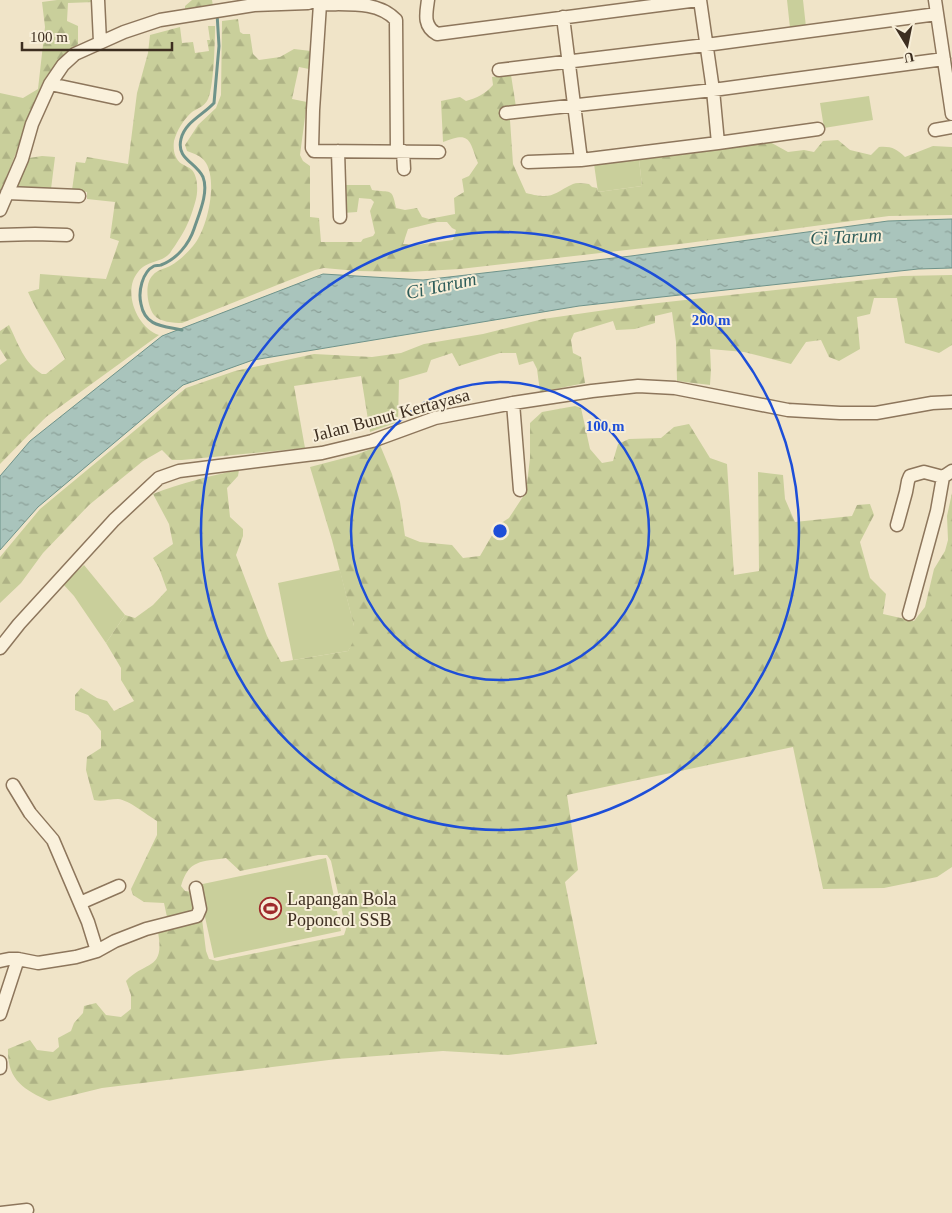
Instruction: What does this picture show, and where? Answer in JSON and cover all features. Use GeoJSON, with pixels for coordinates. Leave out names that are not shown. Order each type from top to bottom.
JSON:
{"type":"FeatureCollection","features":[{"type":"Feature","properties":{"kind":"street"},"geometry":{"type":"LineString","coordinates":[[98,0],[100,42]]}},
{"type":"Feature","properties":{"kind":"street"},"geometry":{"type":"LineString","coordinates":[[428,0],[427,26],[437,34],[699,0],[713,90],[718,143]]}},
{"type":"Feature","properties":{"kind":"street"},"geometry":{"type":"LineString","coordinates":[[936,0],[937,14],[946,35],[944,59],[949,80],[952,114]]}},
{"type":"Feature","properties":{"kind":"street"},"geometry":{"type":"LineString","coordinates":[[319,1],[311,145],[314,151],[439,152]]}},
{"type":"Feature","properties":{"kind":"street"},"geometry":{"type":"LineString","coordinates":[[0,210],[22,159],[32,124],[50,84],[63,65],[75,54],[124,32],[160,20],[261,4],[319,1],[373,5],[391,14],[396,20],[400,151],[404,169]]}},
{"type":"Feature","properties":{"kind":"street"},"geometry":{"type":"LineString","coordinates":[[499,70],[937,14]]}},
{"type":"Feature","properties":{"kind":"street"},"geometry":{"type":"LineString","coordinates":[[563,17],[581,160]]}},
{"type":"Feature","properties":{"kind":"street"},"geometry":{"type":"LineString","coordinates":[[506,113],[713,90],[944,59]]}},
{"type":"Feature","properties":{"kind":"street"},"geometry":{"type":"LineString","coordinates":[[50,84],[116,98]]}},
{"type":"Feature","properties":{"kind":"street"},"geometry":{"type":"LineString","coordinates":[[934,130],[952,127]]}},
{"type":"Feature","properties":{"kind":"street"},"geometry":{"type":"LineString","coordinates":[[528,162],[581,160],[818,128]]}},
{"type":"Feature","properties":{"kind":"street"},"geometry":{"type":"LineString","coordinates":[[338,151],[340,217]]}},
{"type":"Feature","properties":{"kind":"street"},"geometry":{"type":"LineString","coordinates":[[7,193],[79,196]]}},
{"type":"Feature","properties":{"kind":"street"},"geometry":{"type":"LineString","coordinates":[[0,235],[35,234],[67,236]]}},
{"type":"Feature","properties":{"kind":"street","name":"Jalan Bunut Kertayasa"},"geometry":{"type":"LineString","coordinates":[[0,648],[19,624],[114,520],[159,478],[174,473],[195,468],[322,453],[372,441],[435,418],[513,403],[638,386],[675,388],[788,410],[840,413],[876,413],[932,402],[952,402]]}},
{"type":"Feature","properties":{"kind":"street"},"geometry":{"type":"LineString","coordinates":[[513,403],[520,490]]}},
{"type":"Feature","properties":{"kind":"street"},"geometry":{"type":"LineString","coordinates":[[898,525],[910,476],[924,472],[947,474],[909,614]]}},
{"type":"Feature","properties":{"kind":"street"},"geometry":{"type":"LineString","coordinates":[[13,785],[30,813],[53,840],[88,922],[97,951]]}},
{"type":"Feature","properties":{"kind":"street"},"geometry":{"type":"LineString","coordinates":[[80,903],[119,886]]}},
{"type":"Feature","properties":{"kind":"street"},"geometry":{"type":"LineString","coordinates":[[0,961],[18,959],[38,963],[53,962],[97,951],[129,935],[197,916],[200,909],[196,888]]}},
{"type":"Feature","properties":{"kind":"street"},"geometry":{"type":"LineString","coordinates":[[0,1014],[18,959]]}},
{"type":"Feature","properties":{"kind":"street"},"geometry":{"type":"LineString","coordinates":[[0,1062],[0,1068]]}},
{"type":"Feature","properties":{"kind":"street"},"geometry":{"type":"LineString","coordinates":[[1,1213],[27,1210]]}},
{"type":"Feature","properties":{"kind":"green space"},"geometry":{"type":"Polygon","coordinates":[[[95,0],[95,2],[68,3],[67,21],[78,26],[78,44],[47,75],[0,193],[0,93],[23,98],[38,89],[45,27],[42,2],[95,0]]]}},
{"type":"Feature","properties":{"kind":"green space"},"geometry":{"type":"Polygon","coordinates":[[[192,0],[212,0],[213,6],[185,9],[185,6],[192,0]]]}},
{"type":"Feature","properties":{"kind":"green space"},"geometry":{"type":"Polygon","coordinates":[[[787,0],[803,0],[806,27],[790,28],[787,0]]]}},
{"type":"Feature","properties":{"kind":"green space"},"geometry":{"type":"Polygon","coordinates":[[[238,19],[240,32],[250,34],[253,54],[259,60],[280,57],[294,49],[311,51],[309,69],[299,67],[292,99],[307,102],[300,155],[303,161],[310,166],[310,217],[319,218],[321,242],[361,242],[375,233],[370,211],[374,202],[371,199],[359,198],[357,212],[343,213],[342,185],[370,185],[372,190],[390,192],[396,208],[405,210],[417,208],[422,217],[429,219],[455,214],[454,198],[464,192],[462,179],[469,176],[478,163],[473,148],[464,137],[443,142],[441,101],[460,97],[466,101],[484,93],[493,85],[492,77],[511,75],[516,107],[510,120],[513,164],[526,193],[547,196],[577,183],[589,184],[597,188],[598,192],[642,186],[639,159],[770,142],[788,152],[804,150],[814,152],[823,141],[838,140],[850,150],[871,155],[879,147],[894,149],[905,157],[933,146],[952,147],[952,215],[889,216],[688,243],[460,269],[408,272],[324,268],[182,323],[163,321],[154,315],[150,306],[147,295],[148,283],[156,272],[176,262],[193,246],[203,229],[209,206],[211,182],[206,163],[202,158],[187,151],[185,145],[198,125],[216,108],[221,95],[222,21],[238,19]],[[437,222],[408,229],[403,244],[417,245],[453,240],[456,230],[447,222],[437,222]]]}},
{"type":"Feature","properties":{"kind":"green space"},"geometry":{"type":"Polygon","coordinates":[[[208,26],[215,26],[214,65],[209,95],[207,101],[192,112],[184,121],[174,141],[177,159],[190,168],[195,176],[197,192],[194,207],[186,227],[170,253],[142,268],[133,280],[131,289],[134,308],[138,317],[151,331],[159,335],[46,417],[0,464],[0,365],[7,360],[0,349],[0,331],[9,325],[26,358],[42,374],[46,374],[65,359],[28,292],[39,289],[40,274],[106,279],[119,241],[110,238],[115,202],[87,199],[87,192],[72,190],[76,162],[85,163],[87,157],[128,164],[137,93],[148,53],[150,35],[180,27],[182,43],[193,42],[195,53],[209,51],[207,40],[210,40],[208,26]]]}},
{"type":"Feature","properties":{"kind":"green space"},"geometry":{"type":"Polygon","coordinates":[[[869,96],[873,120],[824,128],[820,103],[869,96]]]}},
{"type":"Feature","properties":{"kind":"green space"},"geometry":{"type":"Polygon","coordinates":[[[55,157],[51,189],[17,188],[29,158],[55,157]]]}},
{"type":"Feature","properties":{"kind":"green space"},"geometry":{"type":"Polygon","coordinates":[[[639,159],[642,186],[598,192],[594,164],[639,159]]]}},
{"type":"Feature","properties":{"kind":"green space"},"geometry":{"type":"Polygon","coordinates":[[[952,275],[952,345],[939,353],[905,343],[897,298],[874,298],[870,314],[857,317],[860,349],[839,361],[829,357],[821,340],[806,342],[791,364],[744,352],[710,349],[710,385],[677,381],[676,342],[672,312],[655,316],[655,323],[635,329],[616,330],[613,321],[574,333],[571,340],[573,353],[581,357],[585,383],[540,392],[537,369],[533,361],[519,365],[516,353],[500,353],[459,366],[452,353],[431,360],[427,372],[399,380],[398,422],[370,432],[361,376],[294,386],[305,448],[182,460],[172,460],[162,450],[143,461],[89,505],[43,553],[21,583],[0,603],[0,557],[40,509],[186,388],[235,371],[314,354],[372,357],[401,353],[424,344],[483,334],[543,319],[640,305],[902,276],[952,275]]]}},
{"type":"Feature","properties":{"kind":"green space"},"geometry":{"type":"Polygon","coordinates":[[[575,406],[581,408],[590,449],[602,463],[613,461],[618,444],[629,439],[661,438],[674,427],[689,424],[710,458],[727,464],[734,575],[759,571],[758,472],[783,475],[785,499],[795,522],[852,516],[857,505],[870,504],[874,515],[860,542],[870,578],[886,594],[883,614],[914,621],[925,607],[934,569],[945,551],[948,540],[947,516],[952,493],[952,867],[937,877],[884,888],[823,889],[793,747],[567,795],[578,870],[565,882],[597,1044],[508,1055],[443,1051],[337,1059],[102,1088],[49,1101],[25,1088],[10,1069],[8,1049],[30,1040],[37,1050],[53,1052],[59,1047],[58,1038],[71,1031],[74,1023],[83,1013],[84,1006],[96,1003],[106,1015],[121,1017],[131,1009],[131,995],[126,981],[133,974],[156,959],[159,953],[158,932],[202,919],[206,951],[209,959],[217,961],[344,935],[346,929],[331,861],[327,855],[318,855],[240,871],[226,858],[197,863],[188,871],[181,886],[185,891],[193,892],[197,907],[179,915],[167,917],[164,903],[144,902],[133,895],[131,889],[157,835],[157,821],[122,800],[94,800],[86,770],[87,757],[101,748],[101,731],[88,715],[75,710],[75,695],[81,688],[97,698],[107,701],[114,711],[134,701],[121,680],[121,668],[106,643],[125,615],[135,618],[153,605],[167,590],[153,558],[173,544],[169,524],[153,494],[195,480],[239,470],[238,476],[227,488],[230,517],[243,529],[243,536],[236,555],[267,636],[281,662],[348,651],[354,640],[354,626],[332,540],[310,467],[356,455],[380,445],[392,474],[400,502],[405,536],[420,542],[452,545],[463,558],[480,556],[498,525],[509,518],[526,492],[530,458],[530,423],[542,412],[575,406]]]}},
{"type":"Feature","properties":{"kind":"green space"},"geometry":{"type":"Polygon","coordinates":[[[84,565],[125,615],[106,643],[74,596],[63,584],[84,565]]]}},
{"type":"Feature","properties":{"kind":"green space"},"geometry":{"type":"Polygon","coordinates":[[[340,570],[354,626],[355,640],[348,651],[293,660],[278,583],[340,570]]]}},
{"type":"Feature","properties":{"kind":"green space"},"geometry":{"type":"Polygon","coordinates":[[[326,858],[341,931],[214,958],[198,885],[326,858]]]}},
{"type":"Feature","properties":{"kind":"water","name":"Ci Tarum"},"geometry":{"type":"Polygon","coordinates":[[[952,219],[952,268],[918,269],[579,306],[253,360],[183,385],[38,507],[0,550],[0,476],[30,441],[162,336],[323,274],[423,280],[631,256],[888,221],[952,219]]]}},
{"type":"Feature","properties":{"kind":"waterway"},"geometry":{"type":"LineString","coordinates":[[182,330],[162,326],[151,321],[143,312],[140,294],[146,273],[155,266],[172,259],[186,245],[192,235],[203,203],[205,189],[203,177],[184,156],[180,146],[186,128],[214,103],[219,46],[217,13]]}},
{"type":"Feature","properties":{"kind":"place","name":"Lapangan Bola Poponcol SSB"},"geometry":{"type":"Point","coordinates":[271,909]}}]}
